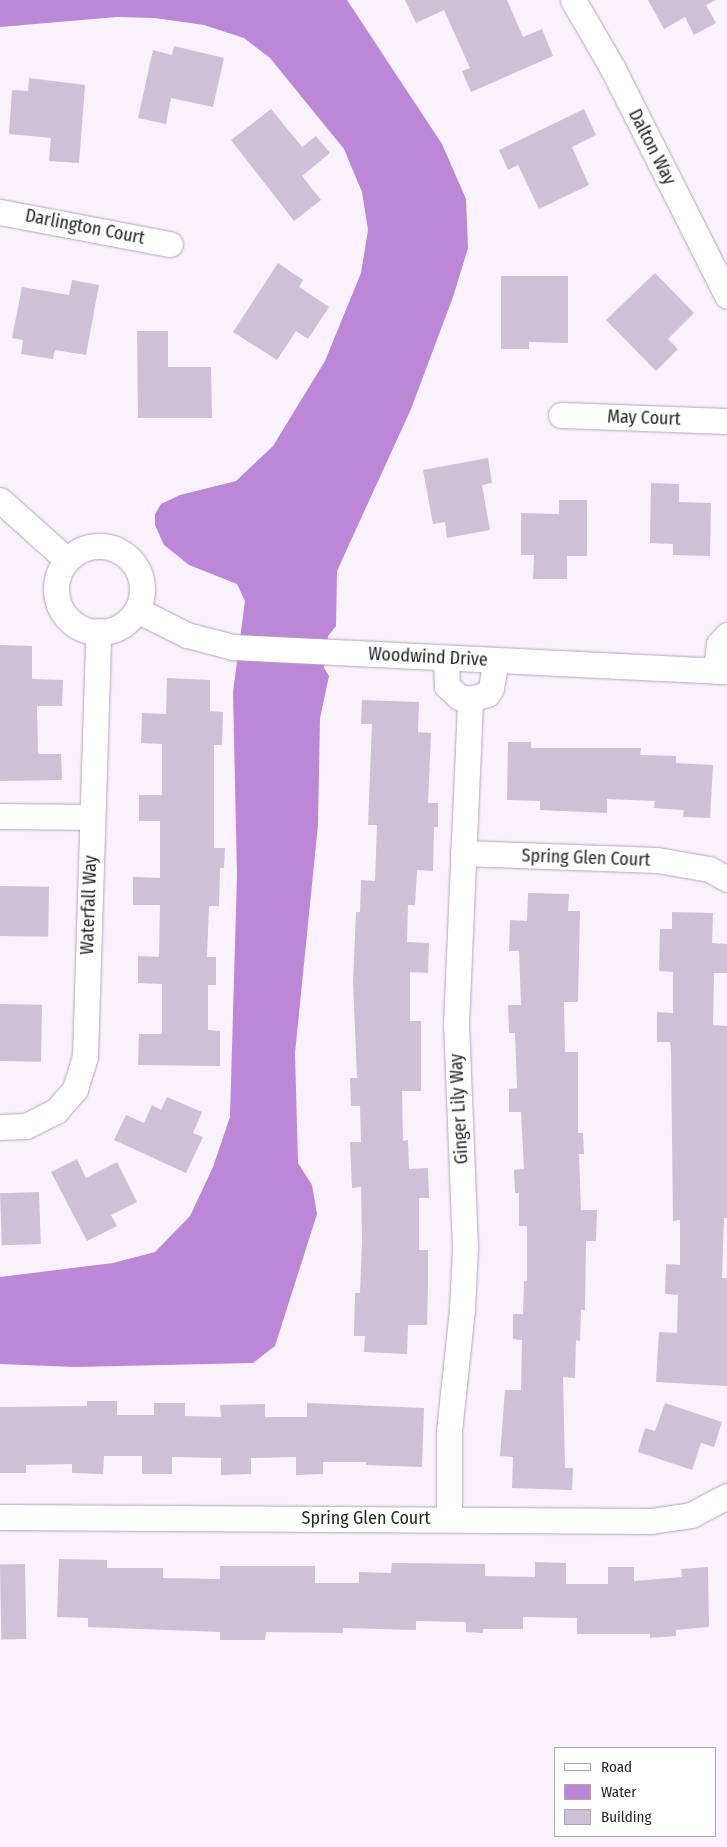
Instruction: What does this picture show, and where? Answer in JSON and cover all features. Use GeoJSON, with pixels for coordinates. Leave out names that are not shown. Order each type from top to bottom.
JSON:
{"type":"FeatureCollection","features":[{"type":"Feature","properties":{"kind":"street","name":"Dalton Way"},"geometry":{"type":"LineString","coordinates":[[573,0],[613,69],[722,269],[727,296]]}},
{"type":"Feature","properties":{"kind":"street","name":"Darlington Court"},"geometry":{"type":"LineString","coordinates":[[0,212],[170,244]]}},
{"type":"Feature","properties":{"kind":"street","name":"May Court"},"geometry":{"type":"LineString","coordinates":[[561,415],[727,421]]}},
{"type":"Feature","properties":{"kind":"street"},"geometry":{"type":"LineString","coordinates":[[0,500],[67,560]]}},
{"type":"Feature","properties":{"kind":"street"},"geometry":{"type":"LineString","coordinates":[[94,546],[113,548],[126,555],[137,567],[142,581],[142,596],[137,610],[123,625],[98,631],[84,629],[71,621],[58,602],[59,573],[67,560],[80,550],[94,546]]}},
{"type":"Feature","properties":{"kind":"street","name":"Woodwind Drive"},"geometry":{"type":"LineString","coordinates":[[137,610],[187,635],[233,647],[721,671]]}},
{"type":"Feature","properties":{"kind":"street","name":"Waterfall Way"},"geometry":{"type":"LineString","coordinates":[[0,1128],[26,1126],[56,1110],[75,1089],[85,1056],[98,631]]}},
{"type":"Feature","properties":{"kind":"street"},"geometry":{"type":"LineString","coordinates":[[721,671],[719,644],[727,635]]}},
{"type":"Feature","properties":{"kind":"street"},"geometry":{"type":"LineString","coordinates":[[446,658],[447,686],[459,697],[470,699],[487,694],[491,688],[496,660]]}},
{"type":"Feature","properties":{"kind":"street","name":"Ginger Lily Way"},"geometry":{"type":"LineString","coordinates":[[449,1519],[449,1431],[462,1309],[465,1247],[456,1032],[470,699]]}},
{"type":"Feature","properties":{"kind":"street"},"geometry":{"type":"LineString","coordinates":[[0,816],[91,817]]}},
{"type":"Feature","properties":{"kind":"street","name":"Spring Glen Court"},"geometry":{"type":"LineString","coordinates":[[463,852],[657,860],[721,868]]}},
{"type":"Feature","properties":{"kind":"street","name":"Spring Glen Court"},"geometry":{"type":"LineString","coordinates":[[0,1516],[671,1520],[711,1507],[727,1496]]}},
{"type":"Feature","properties":{"kind":"water"},"geometry":{"type":"Polygon","coordinates":[[[0,0],[347,0],[442,144],[466,199],[468,248],[453,297],[411,409],[337,571],[336,626],[328,636],[324,668],[329,676],[320,718],[318,825],[295,1053],[298,1163],[312,1185],[317,1214],[275,1346],[253,1363],[75,1367],[0,1364],[0,1277],[113,1263],[155,1252],[190,1216],[213,1167],[230,1117],[237,875],[233,692],[245,601],[237,584],[189,565],[164,545],[155,525],[155,514],[161,504],[180,495],[236,481],[273,446],[325,361],[361,273],[368,230],[362,192],[344,149],[270,58],[244,38],[204,25],[155,18],[117,17],[0,27],[0,0]]]}},
{"type":"Feature","properties":{"kind":"building"},"geometry":{"type":"Polygon","coordinates":[[[405,0],[507,0],[523,37],[542,29],[553,56],[471,92],[462,71],[470,68],[444,10],[416,23],[405,0]]]}},
{"type":"Feature","properties":{"kind":"building"},"geometry":{"type":"Polygon","coordinates":[[[648,0],[716,0],[706,5],[716,23],[694,35],[685,17],[664,29],[648,0]]]}},
{"type":"Feature","properties":{"kind":"building"},"geometry":{"type":"Polygon","coordinates":[[[174,46],[224,58],[213,107],[171,98],[166,124],[138,118],[153,50],[172,55],[174,46]]]}},
{"type":"Feature","properties":{"kind":"building"},"geometry":{"type":"Polygon","coordinates":[[[29,78],[85,85],[79,163],[49,161],[51,138],[9,134],[12,90],[28,91],[29,78]]]}},
{"type":"Feature","properties":{"kind":"building"},"geometry":{"type":"Polygon","coordinates":[[[271,109],[302,147],[316,136],[330,153],[302,176],[321,200],[294,221],[231,140],[271,109]]]}},
{"type":"Feature","properties":{"kind":"building"},"geometry":{"type":"Polygon","coordinates":[[[584,109],[596,135],[572,147],[589,185],[539,209],[518,165],[508,170],[499,150],[584,109]]]}},
{"type":"Feature","properties":{"kind":"building"},"geometry":{"type":"Polygon","coordinates":[[[278,263],[303,280],[299,287],[329,307],[308,339],[296,331],[277,360],[233,332],[278,263]]]}},
{"type":"Feature","properties":{"kind":"building"},"geometry":{"type":"Polygon","coordinates":[[[655,273],[694,313],[668,339],[678,349],[656,371],[606,320],[655,273]]]}},
{"type":"Feature","properties":{"kind":"building"},"geometry":{"type":"Polygon","coordinates":[[[501,276],[568,276],[568,343],[529,342],[529,349],[501,349],[501,276]]]}},
{"type":"Feature","properties":{"kind":"building"},"geometry":{"type":"Polygon","coordinates":[[[72,280],[99,285],[86,355],[55,350],[53,359],[21,354],[23,340],[12,338],[22,287],[69,295],[72,280]]]}},
{"type":"Feature","properties":{"kind":"building"},"geometry":{"type":"Polygon","coordinates":[[[137,331],[168,331],[168,367],[211,367],[212,418],[138,418],[137,331]]]}},
{"type":"Feature","properties":{"kind":"building"},"geometry":{"type":"Polygon","coordinates":[[[488,458],[492,483],[482,485],[490,530],[447,538],[445,522],[433,524],[423,470],[488,458]]]}},
{"type":"Feature","properties":{"kind":"building"},"geometry":{"type":"Polygon","coordinates":[[[651,483],[679,484],[679,502],[711,503],[710,556],[673,555],[673,544],[650,543],[651,483]]]}},
{"type":"Feature","properties":{"kind":"building"},"geometry":{"type":"Polygon","coordinates":[[[559,500],[587,500],[587,556],[567,556],[567,579],[533,579],[534,555],[521,555],[521,513],[559,514],[559,500]]]}},
{"type":"Feature","properties":{"kind":"building"},"geometry":{"type":"Polygon","coordinates":[[[0,645],[32,646],[32,679],[63,680],[62,706],[37,706],[38,754],[61,754],[62,780],[0,781],[0,645]]]}},
{"type":"Feature","properties":{"kind":"building"},"geometry":{"type":"Polygon","coordinates":[[[167,678],[210,680],[210,711],[223,712],[222,745],[214,745],[214,848],[225,848],[224,868],[220,868],[219,906],[209,906],[207,957],[216,957],[216,985],[208,985],[208,1030],[220,1031],[220,1066],[138,1065],[139,1034],[162,1034],[162,984],[138,983],[138,956],[159,957],[160,905],[133,905],[133,877],[160,878],[160,821],[139,821],[139,795],[162,795],[162,744],[141,743],[142,713],[166,714],[167,678]]]}},
{"type":"Feature","properties":{"kind":"building"},"geometry":{"type":"Polygon","coordinates":[[[362,700],[419,702],[418,732],[431,733],[428,803],[438,803],[438,827],[434,827],[433,871],[417,870],[415,905],[408,905],[407,942],[429,943],[428,973],[410,972],[410,1021],[421,1021],[421,1091],[402,1091],[403,1141],[408,1140],[409,1169],[428,1168],[429,1198],[419,1198],[419,1250],[428,1250],[427,1325],[408,1325],[407,1354],[364,1352],[365,1336],[354,1336],[355,1293],[360,1293],[362,1241],[361,1187],[352,1188],[350,1142],[361,1142],[360,1106],[351,1106],[350,1078],[357,1078],[353,982],[356,912],[360,912],[361,880],[375,881],[377,825],[368,825],[372,724],[361,724],[362,700]]]}},
{"type":"Feature","properties":{"kind":"building"},"geometry":{"type":"Polygon","coordinates":[[[508,742],[531,742],[531,748],[641,748],[640,755],[676,756],[676,763],[713,765],[710,818],[683,817],[684,810],[654,808],[655,801],[607,799],[607,813],[540,810],[540,801],[507,800],[508,742]]]}},
{"type":"Feature","properties":{"kind":"building"},"geometry":{"type":"Polygon","coordinates":[[[0,886],[49,887],[48,937],[0,936],[0,886]]]}},
{"type":"Feature","properties":{"kind":"building"},"geometry":{"type":"Polygon","coordinates":[[[528,893],[569,894],[568,911],[580,911],[578,1002],[564,1002],[565,1052],[578,1052],[578,1133],[583,1133],[584,1154],[579,1154],[581,1210],[597,1210],[596,1241],[586,1241],[585,1310],[581,1310],[580,1341],[576,1340],[575,1378],[563,1377],[565,1468],[573,1468],[572,1490],[512,1488],[513,1457],[500,1456],[505,1390],[521,1390],[522,1340],[513,1339],[513,1314],[523,1314],[524,1281],[527,1281],[527,1226],[519,1226],[519,1193],[515,1193],[514,1170],[524,1169],[521,1112],[509,1112],[509,1089],[517,1088],[515,1033],[509,1033],[508,1005],[521,1005],[519,951],[509,951],[510,920],[527,921],[528,893]]]}},
{"type":"Feature","properties":{"kind":"building"},"geometry":{"type":"Polygon","coordinates":[[[672,912],[713,913],[712,943],[727,944],[727,973],[714,973],[713,1025],[727,1026],[727,1218],[724,1218],[722,1278],[727,1278],[727,1386],[656,1382],[659,1332],[677,1333],[678,1295],[665,1294],[666,1264],[680,1265],[680,1220],[673,1221],[670,1042],[657,1042],[657,1012],[673,1013],[673,972],[659,971],[660,929],[672,929],[672,912]]]}},
{"type":"Feature","properties":{"kind":"building"},"geometry":{"type":"Polygon","coordinates":[[[0,1004],[42,1005],[41,1062],[0,1061],[0,1004]]]}},
{"type":"Feature","properties":{"kind":"building"},"geometry":{"type":"Polygon","coordinates":[[[167,1097],[202,1112],[193,1133],[203,1137],[186,1173],[114,1140],[126,1115],[144,1123],[152,1105],[161,1110],[167,1097]]]}},
{"type":"Feature","properties":{"kind":"building"},"geometry":{"type":"Polygon","coordinates":[[[77,1159],[86,1178],[117,1162],[137,1202],[111,1215],[117,1226],[87,1241],[51,1172],[77,1159]]]}},
{"type":"Feature","properties":{"kind":"building"},"geometry":{"type":"Polygon","coordinates":[[[39,1192],[41,1244],[2,1245],[0,1193],[39,1192]]]}},
{"type":"Feature","properties":{"kind":"building"},"geometry":{"type":"Polygon","coordinates":[[[87,1401],[117,1401],[117,1415],[154,1415],[154,1403],[185,1403],[185,1416],[221,1417],[220,1405],[265,1404],[265,1417],[307,1417],[307,1403],[424,1408],[422,1467],[366,1465],[366,1462],[323,1462],[323,1474],[296,1475],[296,1457],[251,1458],[251,1474],[221,1475],[221,1458],[172,1457],[172,1474],[142,1474],[142,1456],[104,1456],[103,1474],[72,1473],[72,1464],[26,1465],[26,1473],[0,1473],[0,1407],[87,1406],[87,1401]]]}},
{"type":"Feature","properties":{"kind":"building"},"geometry":{"type":"Polygon","coordinates":[[[665,1403],[722,1422],[714,1447],[701,1443],[692,1470],[638,1452],[645,1428],[655,1431],[665,1403]]]}},
{"type":"Feature","properties":{"kind":"building"},"geometry":{"type":"Polygon","coordinates":[[[59,1559],[107,1560],[107,1568],[163,1568],[163,1578],[220,1579],[220,1566],[315,1566],[315,1583],[359,1583],[359,1572],[391,1573],[392,1563],[485,1564],[485,1576],[535,1577],[535,1562],[566,1563],[566,1584],[608,1584],[608,1567],[634,1567],[634,1581],[682,1577],[681,1569],[708,1567],[709,1627],[676,1630],[676,1636],[650,1638],[650,1634],[577,1634],[577,1618],[523,1617],[523,1629],[483,1629],[483,1633],[466,1632],[466,1622],[416,1621],[416,1630],[343,1628],[343,1633],[266,1632],[265,1640],[220,1640],[220,1632],[88,1627],[88,1618],[57,1617],[59,1559]]]}},
{"type":"Feature","properties":{"kind":"building"},"geometry":{"type":"Polygon","coordinates":[[[0,1564],[25,1564],[26,1639],[1,1639],[0,1564]]]}}]}
